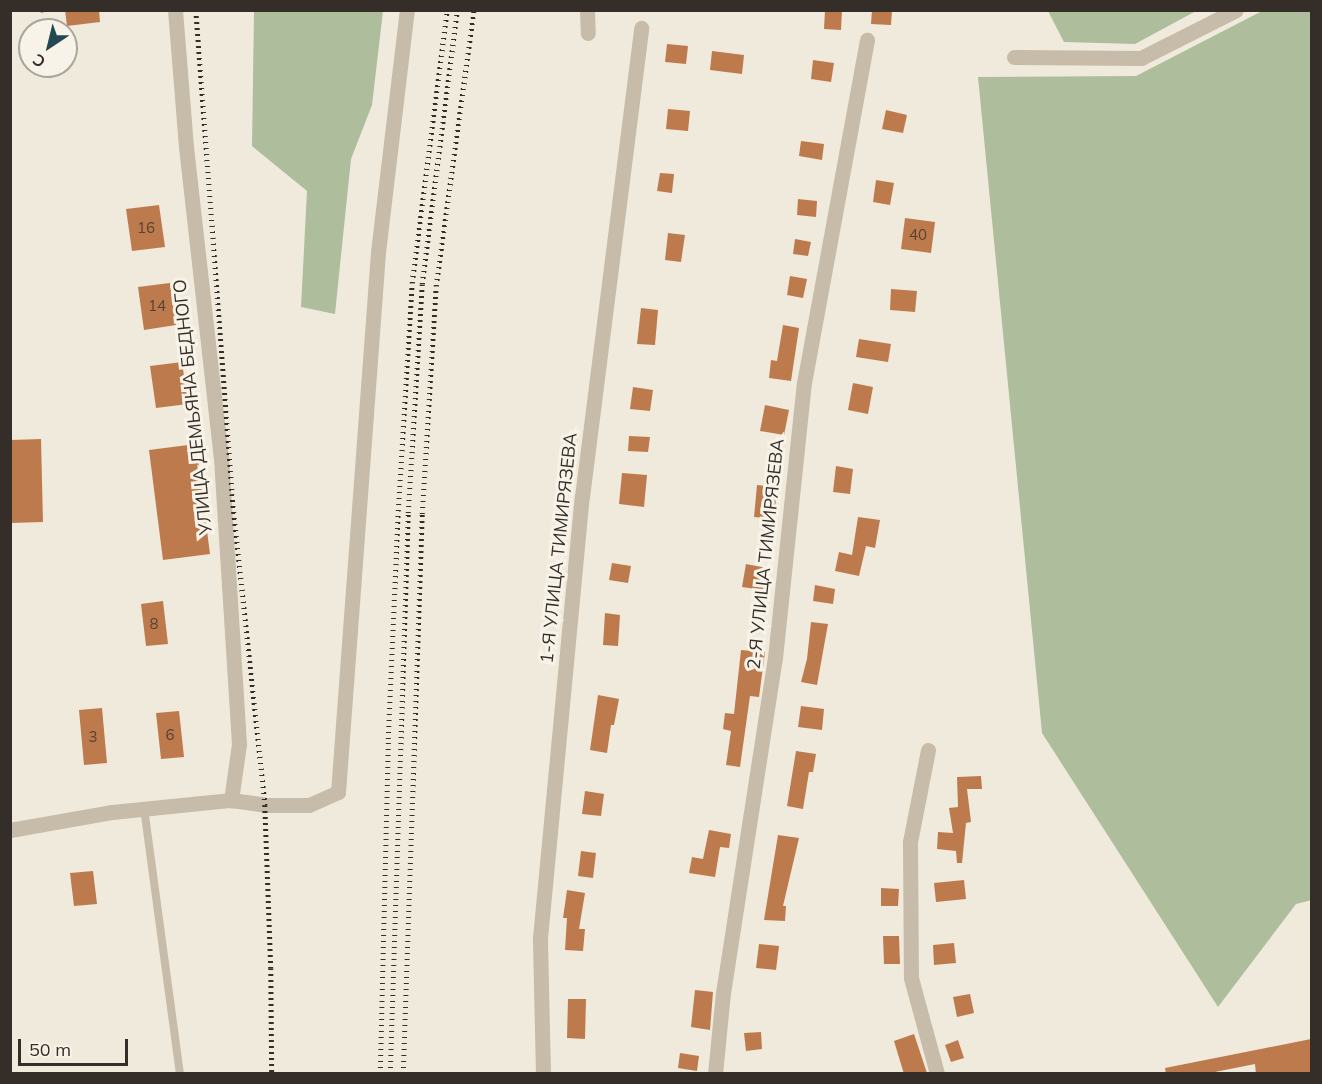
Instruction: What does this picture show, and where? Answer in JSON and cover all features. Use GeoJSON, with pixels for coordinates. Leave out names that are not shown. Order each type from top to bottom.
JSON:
{"type":"FeatureCollection","features":[{"type":"Feature","properties":{"kind":"street","name":"УЛИЦА ДЕМЬЯНА БЕДНОГО"},"geometry":{"type":"LineString","coordinates":[[176,10],[186,147],[221,458],[239,744],[231,800]]}},
{"type":"Feature","properties":{"kind":"street"},"geometry":{"type":"LineString","coordinates":[[10,830],[144,808],[231,800],[265,805],[309,805],[338,792],[378,252],[407,10]]}},
{"type":"Feature","properties":{"kind":"street"},"geometry":{"type":"LineString","coordinates":[[586,10],[588,33]]}},
{"type":"Feature","properties":{"kind":"street"},"geometry":{"type":"LineString","coordinates":[[1014,57],[1141,58],[1236,10]]}},
{"type":"Feature","properties":{"kind":"street","name":"1-Я УЛИЦА ТИМИРЯЗЕВА"},"geometry":{"type":"LineString","coordinates":[[543,1074],[541,926],[582,497],[641,27]]}},
{"type":"Feature","properties":{"kind":"street","name":"2-Я УЛИЦА ТИМИРЯЗЕВА"},"geometry":{"type":"LineString","coordinates":[[715,1074],[723,993],[776,658],[804,383],[867,40]]}},
{"type":"Feature","properties":{"kind":"street"},"geometry":{"type":"LineString","coordinates":[[928,750],[910,843],[912,978],[937,1074]]}},
{"type":"Feature","properties":{"kind":"lane"},"geometry":{"type":"LineString","coordinates":[[144,808],[180,1074]]}},
{"type":"Feature","properties":{"kind":"green space"},"geometry":{"type":"Polygon","coordinates":[[[1264,10],[1311,11],[1312,900],[1296,904],[1218,1007],[1042,733],[978,77],[1136,76],[1264,10]]]}},
{"type":"Feature","properties":{"kind":"green space"},"geometry":{"type":"Polygon","coordinates":[[[254,11],[383,11],[372,105],[351,159],[335,314],[301,307],[307,191],[252,146],[254,11]]]}},
{"type":"Feature","properties":{"kind":"green space"},"geometry":{"type":"Polygon","coordinates":[[[1048,11],[1196,11],[1135,44],[1064,42],[1048,11]]]}},
{"type":"Feature","properties":{"kind":"building"},"geometry":{"type":"Polygon","coordinates":[[[65,10],[99,10],[100,22],[78,25],[78,18],[66,18],[65,10]]]}},
{"type":"Feature","properties":{"kind":"building"},"geometry":{"type":"Polygon","coordinates":[[[825,10],[842,10],[841,30],[824,29],[825,10]]]}},
{"type":"Feature","properties":{"kind":"building"},"geometry":{"type":"Polygon","coordinates":[[[872,10],[892,10],[891,25],[871,24],[872,10]]]}},
{"type":"Feature","properties":{"kind":"building"},"geometry":{"type":"Polygon","coordinates":[[[667,44],[688,46],[686,64],[665,62],[667,44]]]}},
{"type":"Feature","properties":{"kind":"building"},"geometry":{"type":"Polygon","coordinates":[[[712,51],[744,55],[742,74],[710,70],[712,51]]]}},
{"type":"Feature","properties":{"kind":"building"},"geometry":{"type":"Polygon","coordinates":[[[813,60],[834,63],[831,82],[811,79],[813,60]]]}},
{"type":"Feature","properties":{"kind":"building"},"geometry":{"type":"Polygon","coordinates":[[[668,109],[690,111],[688,131],[666,129],[668,109]]]}},
{"type":"Feature","properties":{"kind":"building"},"geometry":{"type":"Polygon","coordinates":[[[886,110],[907,115],[903,133],[882,129],[886,110]]]}},
{"type":"Feature","properties":{"kind":"building"},"geometry":{"type":"Polygon","coordinates":[[[801,141],[824,144],[822,160],[799,156],[801,141]]]}},
{"type":"Feature","properties":{"kind":"building"},"geometry":{"type":"Polygon","coordinates":[[[660,173],[674,174],[672,193],[657,191],[660,173]]]}},
{"type":"Feature","properties":{"kind":"building"},"geometry":{"type":"Polygon","coordinates":[[[876,180],[894,183],[890,205],[873,202],[876,180]]]}},
{"type":"Feature","properties":{"kind":"building"},"geometry":{"type":"Polygon","coordinates":[[[798,199],[817,201],[816,217],[797,215],[798,199]]]}},
{"type":"Feature","properties":{"kind":"building"},"geometry":{"type":"Polygon","coordinates":[[[159,205],[165,247],[132,251],[126,209],[159,205]]]}},
{"type":"Feature","properties":{"kind":"building"},"geometry":{"type":"Polygon","coordinates":[[[905,218],[935,222],[931,253],[901,249],[905,218]]]}},
{"type":"Feature","properties":{"kind":"building"},"geometry":{"type":"Polygon","coordinates":[[[668,233],[685,235],[681,262],[665,260],[668,233]]]}},
{"type":"Feature","properties":{"kind":"building"},"geometry":{"type":"Polygon","coordinates":[[[795,239],[811,242],[808,256],[793,254],[795,239]]]}},
{"type":"Feature","properties":{"kind":"building"},"geometry":{"type":"Polygon","coordinates":[[[790,276],[807,279],[803,298],[787,295],[790,276]]]}},
{"type":"Feature","properties":{"kind":"building"},"geometry":{"type":"Polygon","coordinates":[[[170,283],[176,325],[144,330],[138,287],[170,283]]]}},
{"type":"Feature","properties":{"kind":"building"},"geometry":{"type":"Polygon","coordinates":[[[891,289],[917,291],[915,312],[890,310],[891,289]]]}},
{"type":"Feature","properties":{"kind":"building"},"geometry":{"type":"Polygon","coordinates":[[[641,308],[658,310],[655,345],[637,344],[641,308]]]}},
{"type":"Feature","properties":{"kind":"building"},"geometry":{"type":"Polygon","coordinates":[[[783,325],[799,328],[791,381],[769,378],[771,360],[777,361],[783,325]]]}},
{"type":"Feature","properties":{"kind":"building"},"geometry":{"type":"Polygon","coordinates":[[[859,339],[891,344],[888,362],[856,357],[859,339]]]}},
{"type":"Feature","properties":{"kind":"building"},"geometry":{"type":"Polygon","coordinates":[[[182,362],[188,404],[156,408],[150,366],[182,362]]]}},
{"type":"Feature","properties":{"kind":"building"},"geometry":{"type":"Polygon","coordinates":[[[853,383],[873,387],[868,414],[848,410],[853,383]]]}},
{"type":"Feature","properties":{"kind":"building"},"geometry":{"type":"Polygon","coordinates":[[[633,387],[653,390],[650,411],[630,409],[633,387]]]}},
{"type":"Feature","properties":{"kind":"building"},"geometry":{"type":"Polygon","coordinates":[[[765,405],[789,410],[784,435],[760,431],[765,405]]]}},
{"type":"Feature","properties":{"kind":"building"},"geometry":{"type":"Polygon","coordinates":[[[629,436],[650,437],[648,452],[628,451],[629,436]]]}},
{"type":"Feature","properties":{"kind":"building"},"geometry":{"type":"Polygon","coordinates":[[[41,439],[43,522],[10,523],[10,440],[41,439]]]}},
{"type":"Feature","properties":{"kind":"building"},"geometry":{"type":"Polygon","coordinates":[[[196,444],[210,554],[163,560],[149,450],[196,444]]]}},
{"type":"Feature","properties":{"kind":"building"},"geometry":{"type":"Polygon","coordinates":[[[836,466],[853,469],[850,494],[833,492],[836,466]]]}},
{"type":"Feature","properties":{"kind":"building"},"geometry":{"type":"Polygon","coordinates":[[[622,473],[647,475],[644,507],[619,504],[622,473]]]}},
{"type":"Feature","properties":{"kind":"building"},"geometry":{"type":"Polygon","coordinates":[[[757,485],[777,487],[774,519],[754,517],[757,485]]]}},
{"type":"Feature","properties":{"kind":"building"},"geometry":{"type":"Polygon","coordinates":[[[858,517],[880,520],[875,548],[866,546],[859,576],[835,571],[839,552],[852,555],[858,517]]]}},
{"type":"Feature","properties":{"kind":"building"},"geometry":{"type":"Polygon","coordinates":[[[612,563],[631,566],[628,583],[609,580],[612,563]]]}},
{"type":"Feature","properties":{"kind":"building"},"geometry":{"type":"Polygon","coordinates":[[[746,564],[767,568],[763,590],[742,587],[746,564]]]}},
{"type":"Feature","properties":{"kind":"building"},"geometry":{"type":"Polygon","coordinates":[[[815,585],[835,589],[833,604],[813,601],[815,585]]]}},
{"type":"Feature","properties":{"kind":"building"},"geometry":{"type":"Polygon","coordinates":[[[163,601],[168,644],[146,646],[141,604],[163,601]]]}},
{"type":"Feature","properties":{"kind":"building"},"geometry":{"type":"Polygon","coordinates":[[[605,613],[620,615],[618,646],[603,645],[605,613]]]}},
{"type":"Feature","properties":{"kind":"building"},"geometry":{"type":"Polygon","coordinates":[[[811,622],[828,624],[817,685],[801,682],[807,659],[811,622]]]}},
{"type":"Feature","properties":{"kind":"building"},"geometry":{"type":"Polygon","coordinates":[[[741,650],[765,652],[759,697],[750,696],[740,767],[726,765],[731,731],[723,729],[725,713],[734,714],[741,650]]]}},
{"type":"Feature","properties":{"kind":"building"},"geometry":{"type":"Polygon","coordinates":[[[598,695],[619,699],[614,725],[611,725],[607,753],[590,750],[598,695]]]}},
{"type":"Feature","properties":{"kind":"building"},"geometry":{"type":"Polygon","coordinates":[[[801,706],[824,709],[822,730],[798,727],[801,706]]]}},
{"type":"Feature","properties":{"kind":"building"},"geometry":{"type":"Polygon","coordinates":[[[102,708],[107,763],[84,765],[79,710],[102,708]]]}},
{"type":"Feature","properties":{"kind":"building"},"geometry":{"type":"Polygon","coordinates":[[[179,711],[184,757],[161,759],[156,713],[179,711]]]}},
{"type":"Feature","properties":{"kind":"building"},"geometry":{"type":"Polygon","coordinates":[[[796,751],[816,754],[813,772],[809,772],[803,809],[787,806],[796,751]]]}},
{"type":"Feature","properties":{"kind":"building"},"geometry":{"type":"Polygon","coordinates":[[[981,776],[982,789],[967,789],[971,822],[966,823],[962,863],[957,863],[956,851],[937,849],[938,832],[953,833],[949,808],[958,807],[957,777],[981,776]]]}},
{"type":"Feature","properties":{"kind":"building"},"geometry":{"type":"Polygon","coordinates":[[[585,791],[604,794],[601,816],[582,814],[585,791]]]}},
{"type":"Feature","properties":{"kind":"building"},"geometry":{"type":"Polygon","coordinates":[[[709,830],[731,834],[729,848],[720,847],[715,877],[689,873],[692,857],[703,859],[709,830]]]}},
{"type":"Feature","properties":{"kind":"building"},"geometry":{"type":"Polygon","coordinates":[[[778,835],[799,838],[783,906],[786,906],[785,921],[764,920],[778,835]]]}},
{"type":"Feature","properties":{"kind":"building"},"geometry":{"type":"Polygon","coordinates":[[[581,851],[596,853],[593,878],[578,876],[581,851]]]}},
{"type":"Feature","properties":{"kind":"building"},"geometry":{"type":"Polygon","coordinates":[[[93,871],[97,904],[74,906],[70,873],[93,871]]]}},
{"type":"Feature","properties":{"kind":"building"},"geometry":{"type":"Polygon","coordinates":[[[964,880],[966,899],[936,902],[934,883],[964,880]]]}},
{"type":"Feature","properties":{"kind":"building"},"geometry":{"type":"Polygon","coordinates":[[[881,888],[899,889],[898,906],[881,906],[881,888]]]}},
{"type":"Feature","properties":{"kind":"building"},"geometry":{"type":"Polygon","coordinates":[[[567,890],[585,893],[579,929],[585,929],[583,951],[565,950],[567,918],[563,918],[567,890]]]}},
{"type":"Feature","properties":{"kind":"building"},"geometry":{"type":"Polygon","coordinates":[[[883,936],[899,936],[900,964],[884,964],[883,936]]]}},
{"type":"Feature","properties":{"kind":"building"},"geometry":{"type":"Polygon","coordinates":[[[954,943],[956,963],[934,965],[933,945],[954,943]]]}},
{"type":"Feature","properties":{"kind":"building"},"geometry":{"type":"Polygon","coordinates":[[[759,944],[779,946],[776,970],[756,968],[759,944]]]}},
{"type":"Feature","properties":{"kind":"building"},"geometry":{"type":"Polygon","coordinates":[[[695,990],[713,992],[710,1030],[691,1027],[695,990]]]}},
{"type":"Feature","properties":{"kind":"building"},"geometry":{"type":"Polygon","coordinates":[[[970,994],[974,1013],[957,1017],[953,997],[970,994]]]}},
{"type":"Feature","properties":{"kind":"building"},"geometry":{"type":"Polygon","coordinates":[[[568,999],[586,999],[585,1039],[567,1038],[568,999]]]}},
{"type":"Feature","properties":{"kind":"building"},"geometry":{"type":"Polygon","coordinates":[[[761,1032],[762,1049],[746,1051],[744,1033],[761,1032]]]}},
{"type":"Feature","properties":{"kind":"building"},"geometry":{"type":"Polygon","coordinates":[[[914,1034],[927,1074],[904,1074],[894,1041],[914,1034]]]}},
{"type":"Feature","properties":{"kind":"building"},"geometry":{"type":"Polygon","coordinates":[[[1311,1039],[1311,1074],[1256,1074],[1255,1064],[1205,1074],[1166,1074],[1165,1068],[1311,1039]]]}},
{"type":"Feature","properties":{"kind":"building"},"geometry":{"type":"Polygon","coordinates":[[[958,1040],[964,1058],[951,1062],[945,1045],[958,1040]]]}},
{"type":"Feature","properties":{"kind":"building"},"geometry":{"type":"Polygon","coordinates":[[[680,1053],[699,1056],[697,1071],[678,1068],[680,1053]]]}},
{"type":"Feature","properties":{"kind":"railway"},"geometry":{"type":"LineString","coordinates":[[196,10],[232,494],[265,805],[272,1074]]}},
{"type":"Feature","properties":{"kind":"railway"},"geometry":{"type":"LineString","coordinates":[[380,1074],[388,739],[398,511],[412,283],[447,10]]}},
{"type":"Feature","properties":{"kind":"railway"},"geometry":{"type":"LineString","coordinates":[[390,1074],[408,513],[422,284],[457,10]]}},
{"type":"Feature","properties":{"kind":"railway"},"geometry":{"type":"LineString","coordinates":[[403,1074],[422,514],[436,286],[474,10]]}}]}
